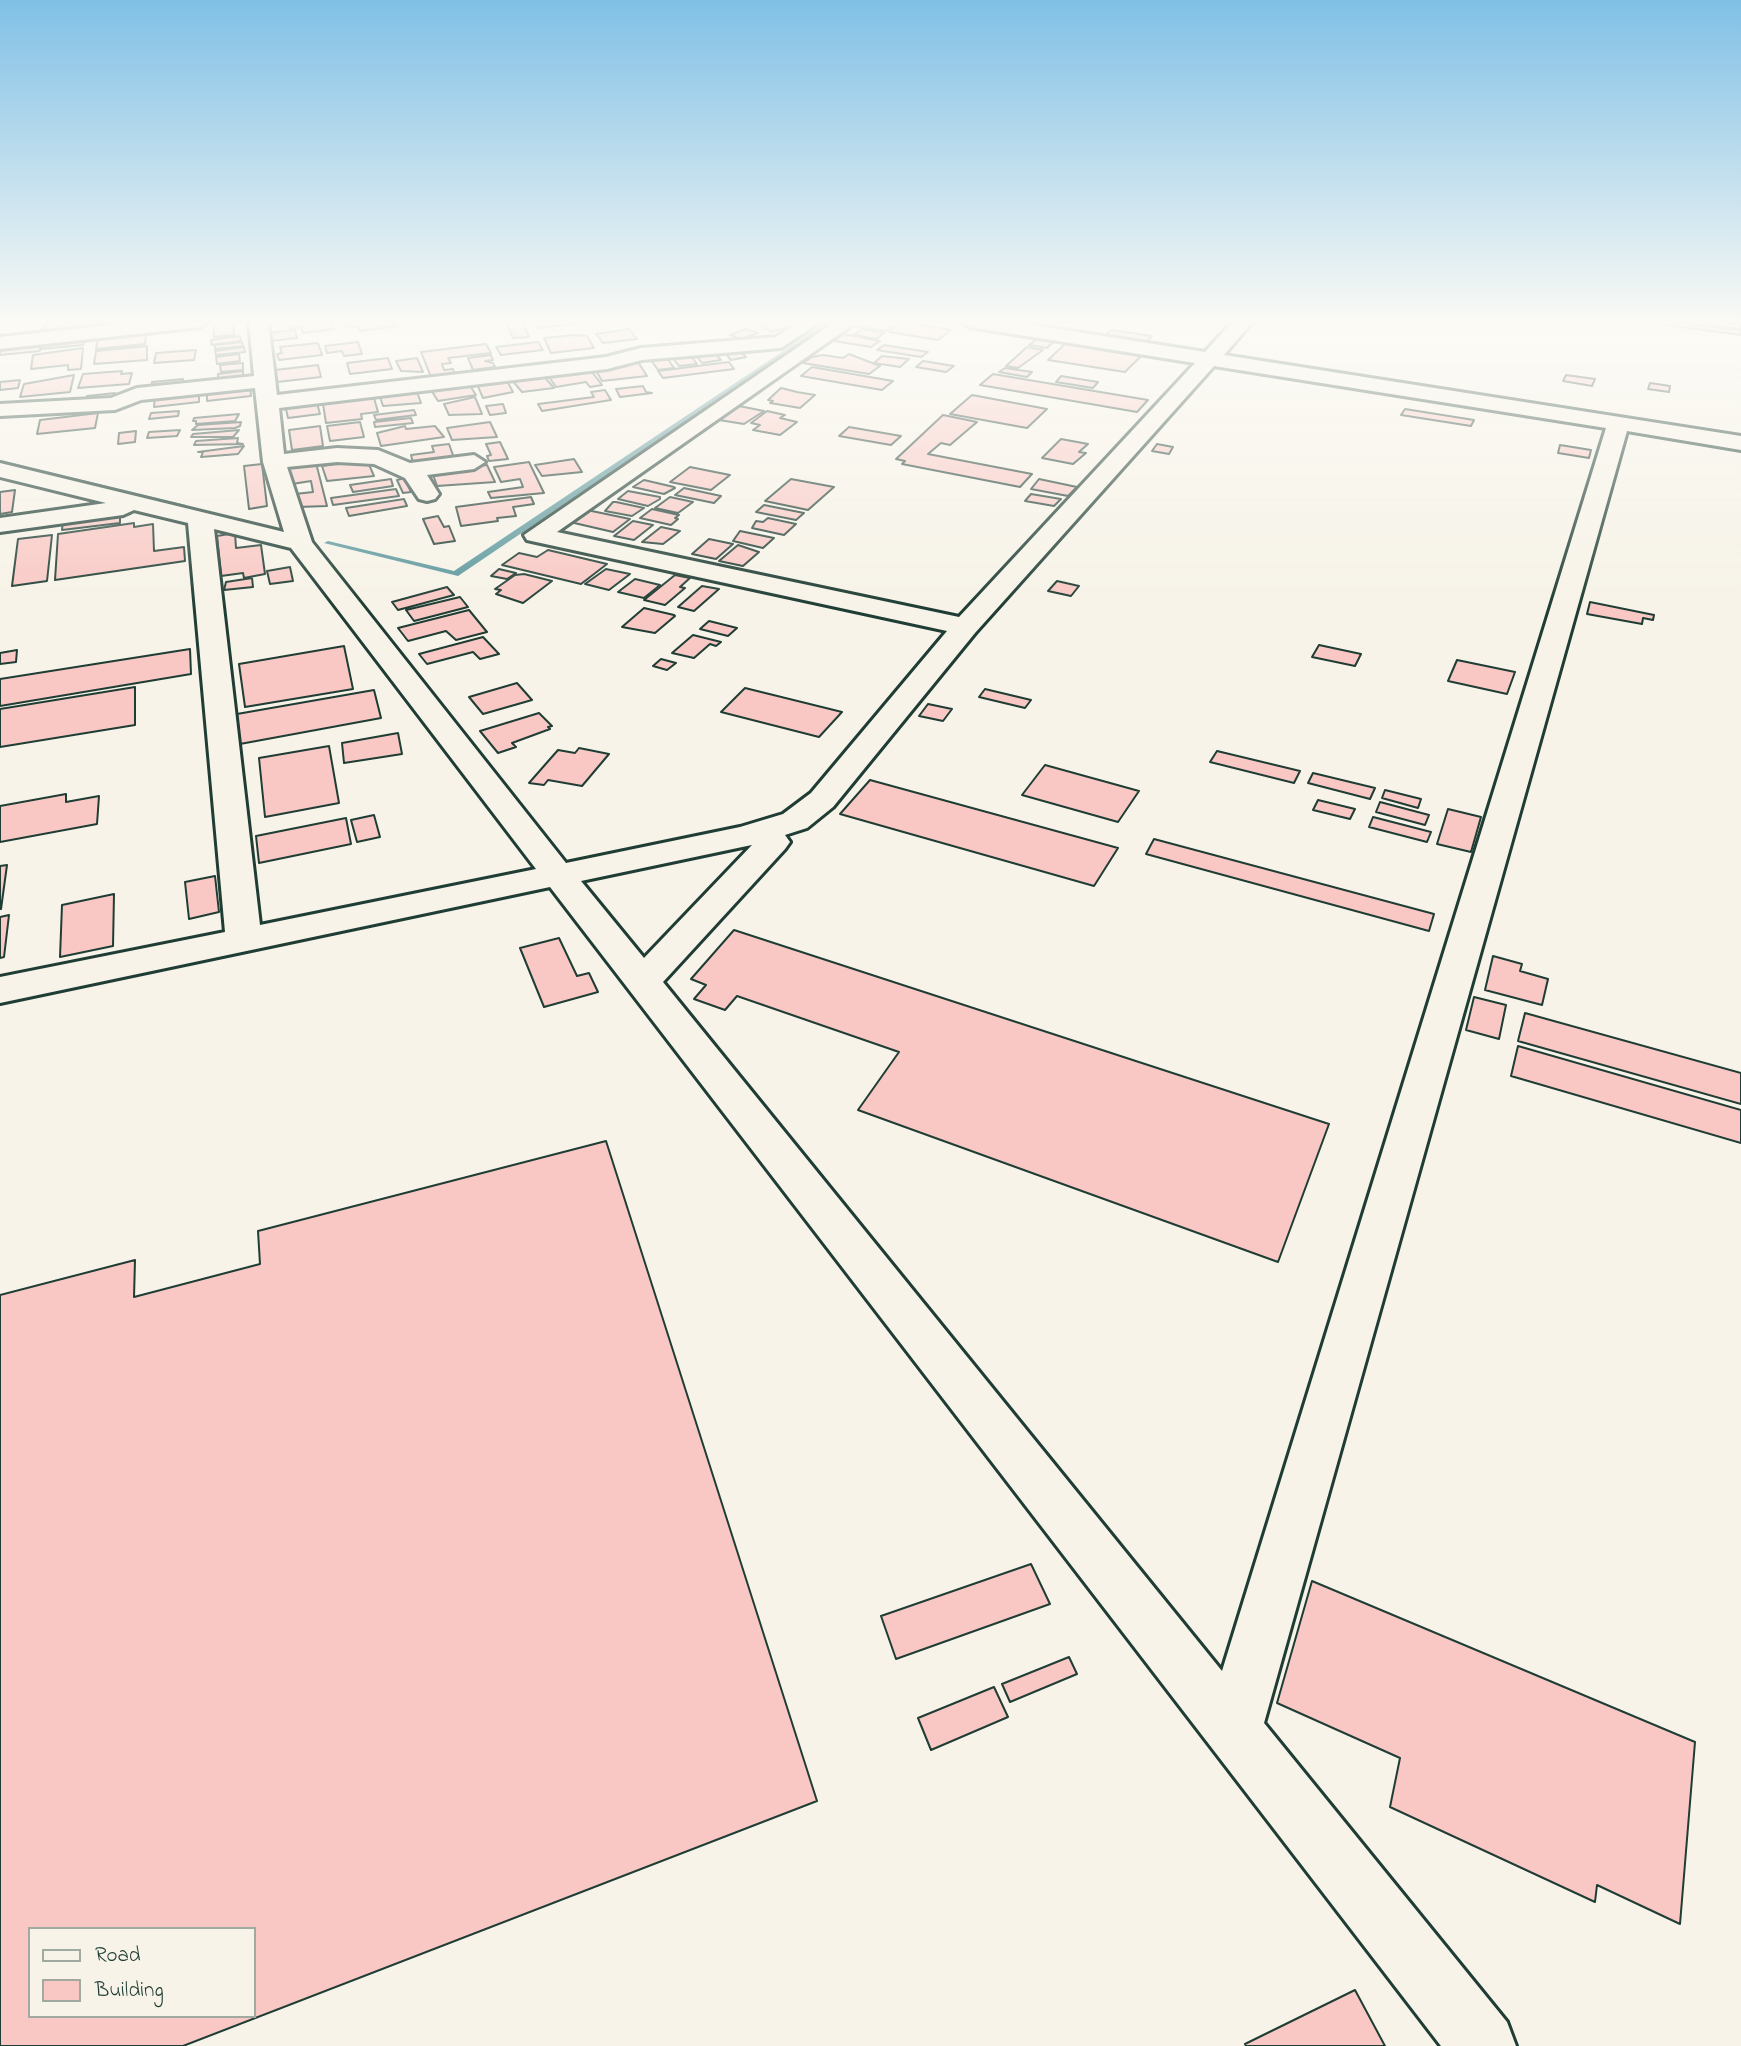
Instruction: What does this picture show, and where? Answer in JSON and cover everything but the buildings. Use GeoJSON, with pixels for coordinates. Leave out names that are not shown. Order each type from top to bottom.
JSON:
{"type":"FeatureCollection","features":[{"type":"Feature","properties":{"kind":"street"},"geometry":{"type":"LineString","coordinates":[[268,416],[274,462],[300,543],[559,876],[1483,2046]]}},
{"type":"Feature","properties":{"kind":"street"},"geometry":{"type":"LineString","coordinates":[[709,416],[536,535],[965,627]]}},
{"type":"Feature","properties":{"kind":"street"},"geometry":{"type":"LineString","coordinates":[[0,990],[559,876],[747,836],[795,821],[822,800],[965,627],[1157,416]]}},
{"type":"Feature","properties":{"kind":"street"},"geometry":{"type":"LineString","coordinates":[[1576,416],[1741,443]]}},
{"type":"Feature","properties":{"kind":"street"},"geometry":{"type":"LineString","coordinates":[[1233,1729],[1618,423]]}},
{"type":"Feature","properties":{"kind":"street"},"geometry":{"type":"LineString","coordinates":[[274,462],[337,455],[378,457],[414,473],[427,494]]}},
{"type":"Feature","properties":{"kind":"street"},"geometry":{"type":"LineString","coordinates":[[407,470],[474,462]]}},
{"type":"Feature","properties":{"kind":"street"},"geometry":{"type":"LineString","coordinates":[[0,470],[300,543]]}},
{"type":"Feature","properties":{"kind":"street"},"geometry":{"type":"LineString","coordinates":[[0,525],[144,505]]}},
{"type":"Feature","properties":{"kind":"street"},"geometry":{"type":"LineString","coordinates":[[200,518],[244,940]]}},
{"type":"Feature","properties":{"kind":"street"},"geometry":{"type":"LineString","coordinates":[[643,981],[773,842]]}},
{"type":"Feature","properties":{"kind":"waterway"},"geometry":{"type":"LineString","coordinates":[[328,543],[455,574],[690,416]]}},
{"type":"Feature","properties":{"kind":"waterway"},"geometry":{"type":"LineString","coordinates":[[0,462],[183,507]]}}]}
